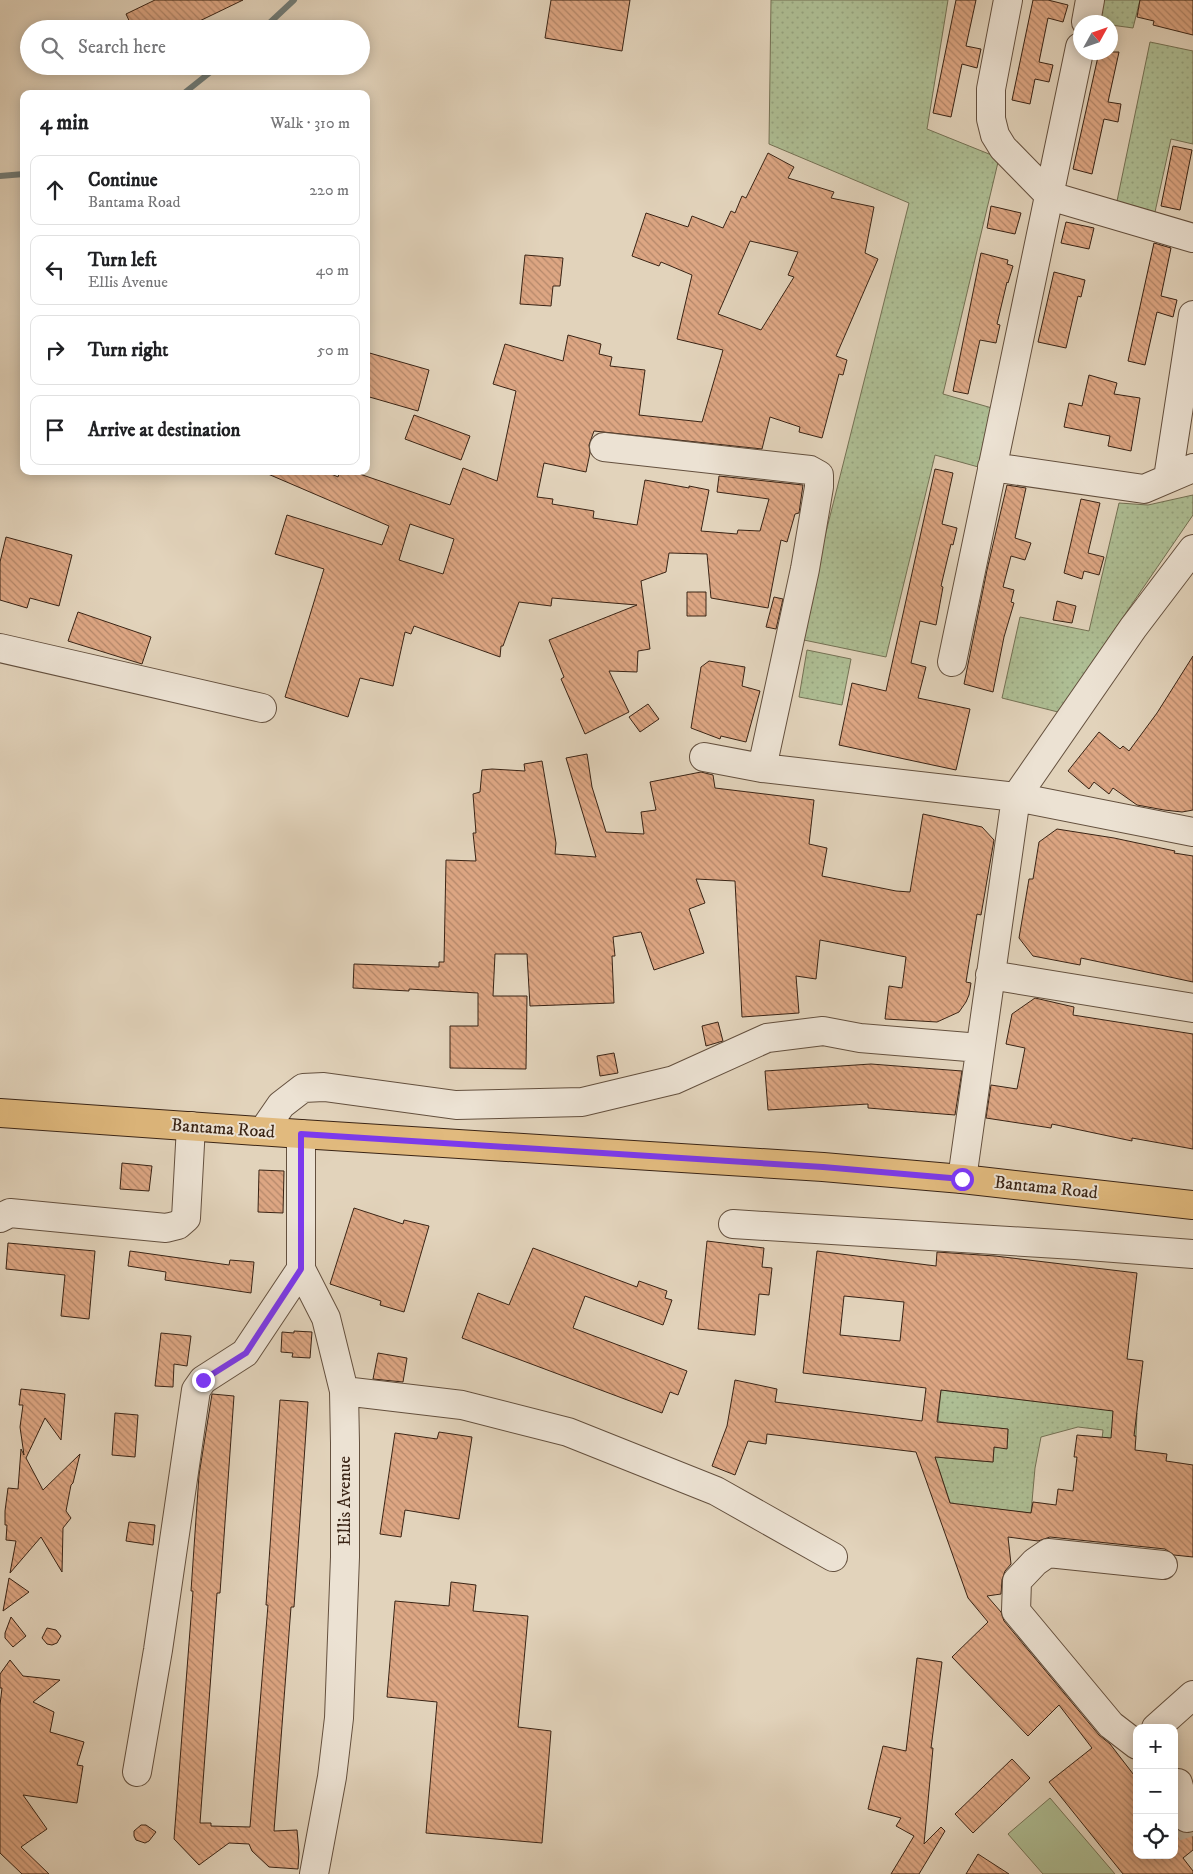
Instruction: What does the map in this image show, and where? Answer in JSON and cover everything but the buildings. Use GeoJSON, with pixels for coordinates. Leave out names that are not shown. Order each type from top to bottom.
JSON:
{"type":"FeatureCollection","features":[{"type":"Feature","properties":{"kind":"main road","name":"Bantama Road"},"geometry":{"type":"LineString","coordinates":[[0,1113],[263,1132],[823,1167],[962,1179],[1193,1205]]}},
{"type":"Feature","properties":{"kind":"street"},"geometry":{"type":"LineString","coordinates":[[1008,0],[991,89],[990,119],[995,135],[1003,148],[1050,196],[1193,238]]}},
{"type":"Feature","properties":{"kind":"street"},"geometry":{"type":"LineString","coordinates":[[1087,15],[1090,0]]}},
{"type":"Feature","properties":{"kind":"street"},"geometry":{"type":"LineString","coordinates":[[952,662],[1077,60]]}},
{"type":"Feature","properties":{"kind":"street"},"geometry":{"type":"LineString","coordinates":[[1168,478],[1193,315]]}},
{"type":"Feature","properties":{"kind":"street"},"geometry":{"type":"LineString","coordinates":[[604,447],[810,470],[818,476],[819,487],[805,569],[762,768]]}},
{"type":"Feature","properties":{"kind":"street"},"geometry":{"type":"LineString","coordinates":[[992,467],[1144,489],[1193,468]]}},
{"type":"Feature","properties":{"kind":"street"},"geometry":{"type":"LineString","coordinates":[[962,1179],[1016,797],[1133,628],[1193,549]]}},
{"type":"Feature","properties":{"kind":"street"},"geometry":{"type":"LineString","coordinates":[[0,648],[262,708]]}},
{"type":"Feature","properties":{"kind":"street"},"geometry":{"type":"LineString","coordinates":[[704,757],[762,768],[1016,797],[1193,832]]}},
{"type":"Feature","properties":{"kind":"street"},"geometry":{"type":"LineString","coordinates":[[990,975],[1193,1008]]}},
{"type":"Feature","properties":{"kind":"street"},"geometry":{"type":"LineString","coordinates":[[263,1132],[281,1105],[303,1088],[324,1087],[456,1105],[582,1102],[674,1080],[767,1038],[823,1031],[860,1038],[980,1048]]}},
{"type":"Feature","properties":{"kind":"street"},"geometry":{"type":"LineString","coordinates":[[0,1218],[10,1213],[166,1228],[178,1226],[186,1218],[191,1126]]}},
{"type":"Feature","properties":{"kind":"street","name":"Ellis Avenue"},"geometry":{"type":"LineString","coordinates":[[301,1134],[301,1269],[326,1318],[344,1391],[345,1557],[338,1718],[332,1777],[314,1874]]}},
{"type":"Feature","properties":{"kind":"street"},"geometry":{"type":"LineString","coordinates":[[733,1224],[1075,1244],[1193,1254]]}},
{"type":"Feature","properties":{"kind":"street"},"geometry":{"type":"LineString","coordinates":[[137,1772],[158,1650],[196,1390],[203,1380],[246,1353],[301,1269]]}},
{"type":"Feature","properties":{"kind":"street"},"geometry":{"type":"LineString","coordinates":[[344,1391],[462,1405],[568,1432],[716,1491],[833,1557]]}},
{"type":"Feature","properties":{"kind":"street"},"geometry":{"type":"LineString","coordinates":[[1133,1742],[1111,1725],[1016,1610],[1017,1581],[1034,1562],[1048,1553],[1163,1565]]}},
{"type":"Feature","properties":{"kind":"street"},"geometry":{"type":"LineString","coordinates":[[1160,1724],[1193,1694]]}},
{"type":"Feature","properties":{"kind":"street"},"geometry":{"type":"LineString","coordinates":[[1182,1782],[1187,1818]]}},
{"type":"Feature","properties":{"kind":"green space"},"geometry":{"type":"Polygon","coordinates":[[[771,0],[948,0],[927,129],[999,158],[943,394],[992,408],[982,468],[935,455],[886,657],[799,639],[909,203],[769,144],[771,0]]]}},
{"type":"Feature","properties":{"kind":"green space"},"geometry":{"type":"Polygon","coordinates":[[[1095,0],[1140,0],[1133,28],[1118,26],[1118,15],[1097,15],[1095,0]]]}},
{"type":"Feature","properties":{"kind":"green space"},"geometry":{"type":"Polygon","coordinates":[[[1150,42],[1193,51],[1193,144],[1171,139],[1155,212],[1117,201],[1150,42]]]}},
{"type":"Feature","properties":{"kind":"green space"},"geometry":{"type":"Polygon","coordinates":[[[1193,495],[1193,515],[1058,712],[1002,698],[1020,617],[1089,631],[1119,503],[1148,505],[1193,495]]]}},
{"type":"Feature","properties":{"kind":"green space"},"geometry":{"type":"Polygon","coordinates":[[[807,650],[851,659],[842,705],[799,697],[807,650]]]}},
{"type":"Feature","properties":{"kind":"green space"},"geometry":{"type":"Polygon","coordinates":[[[941,1390],[1137,1413],[1136,1436],[1114,1433],[1112,1449],[1101,1448],[1103,1430],[1078,1427],[1041,1437],[1035,1468],[1031,1513],[967,1506],[974,1573],[933,1452],[945,1458],[993,1462],[994,1447],[1007,1448],[1008,1429],[938,1421],[941,1390]]]}},
{"type":"Feature","properties":{"kind":"green space"},"geometry":{"type":"Polygon","coordinates":[[[1050,1798],[1115,1874],[1043,1874],[1008,1834],[1050,1798]]]}},
{"type":"Feature","properties":{"kind":"waterway"},"geometry":{"type":"LineString","coordinates":[[273,20],[294,0]]}},
{"type":"Feature","properties":{"kind":"waterway"},"geometry":{"type":"LineString","coordinates":[[188,90],[207,75]]}},
{"type":"Feature","properties":{"kind":"waterway"},"geometry":{"type":"LineString","coordinates":[[0,176],[20,174]]}},
{"type":"Feature","properties":{"kind":"tunnel"},"geometry":{"type":"LineString","coordinates":[[1187,1818],[1193,1836]]}},
{"type":"Feature","properties":{"kind":"route"},"geometry":{"type":"LineString","coordinates":[[203,1380],[246,1353],[301,1269],[301,1134],[823,1167],[962,1179]]}}]}
